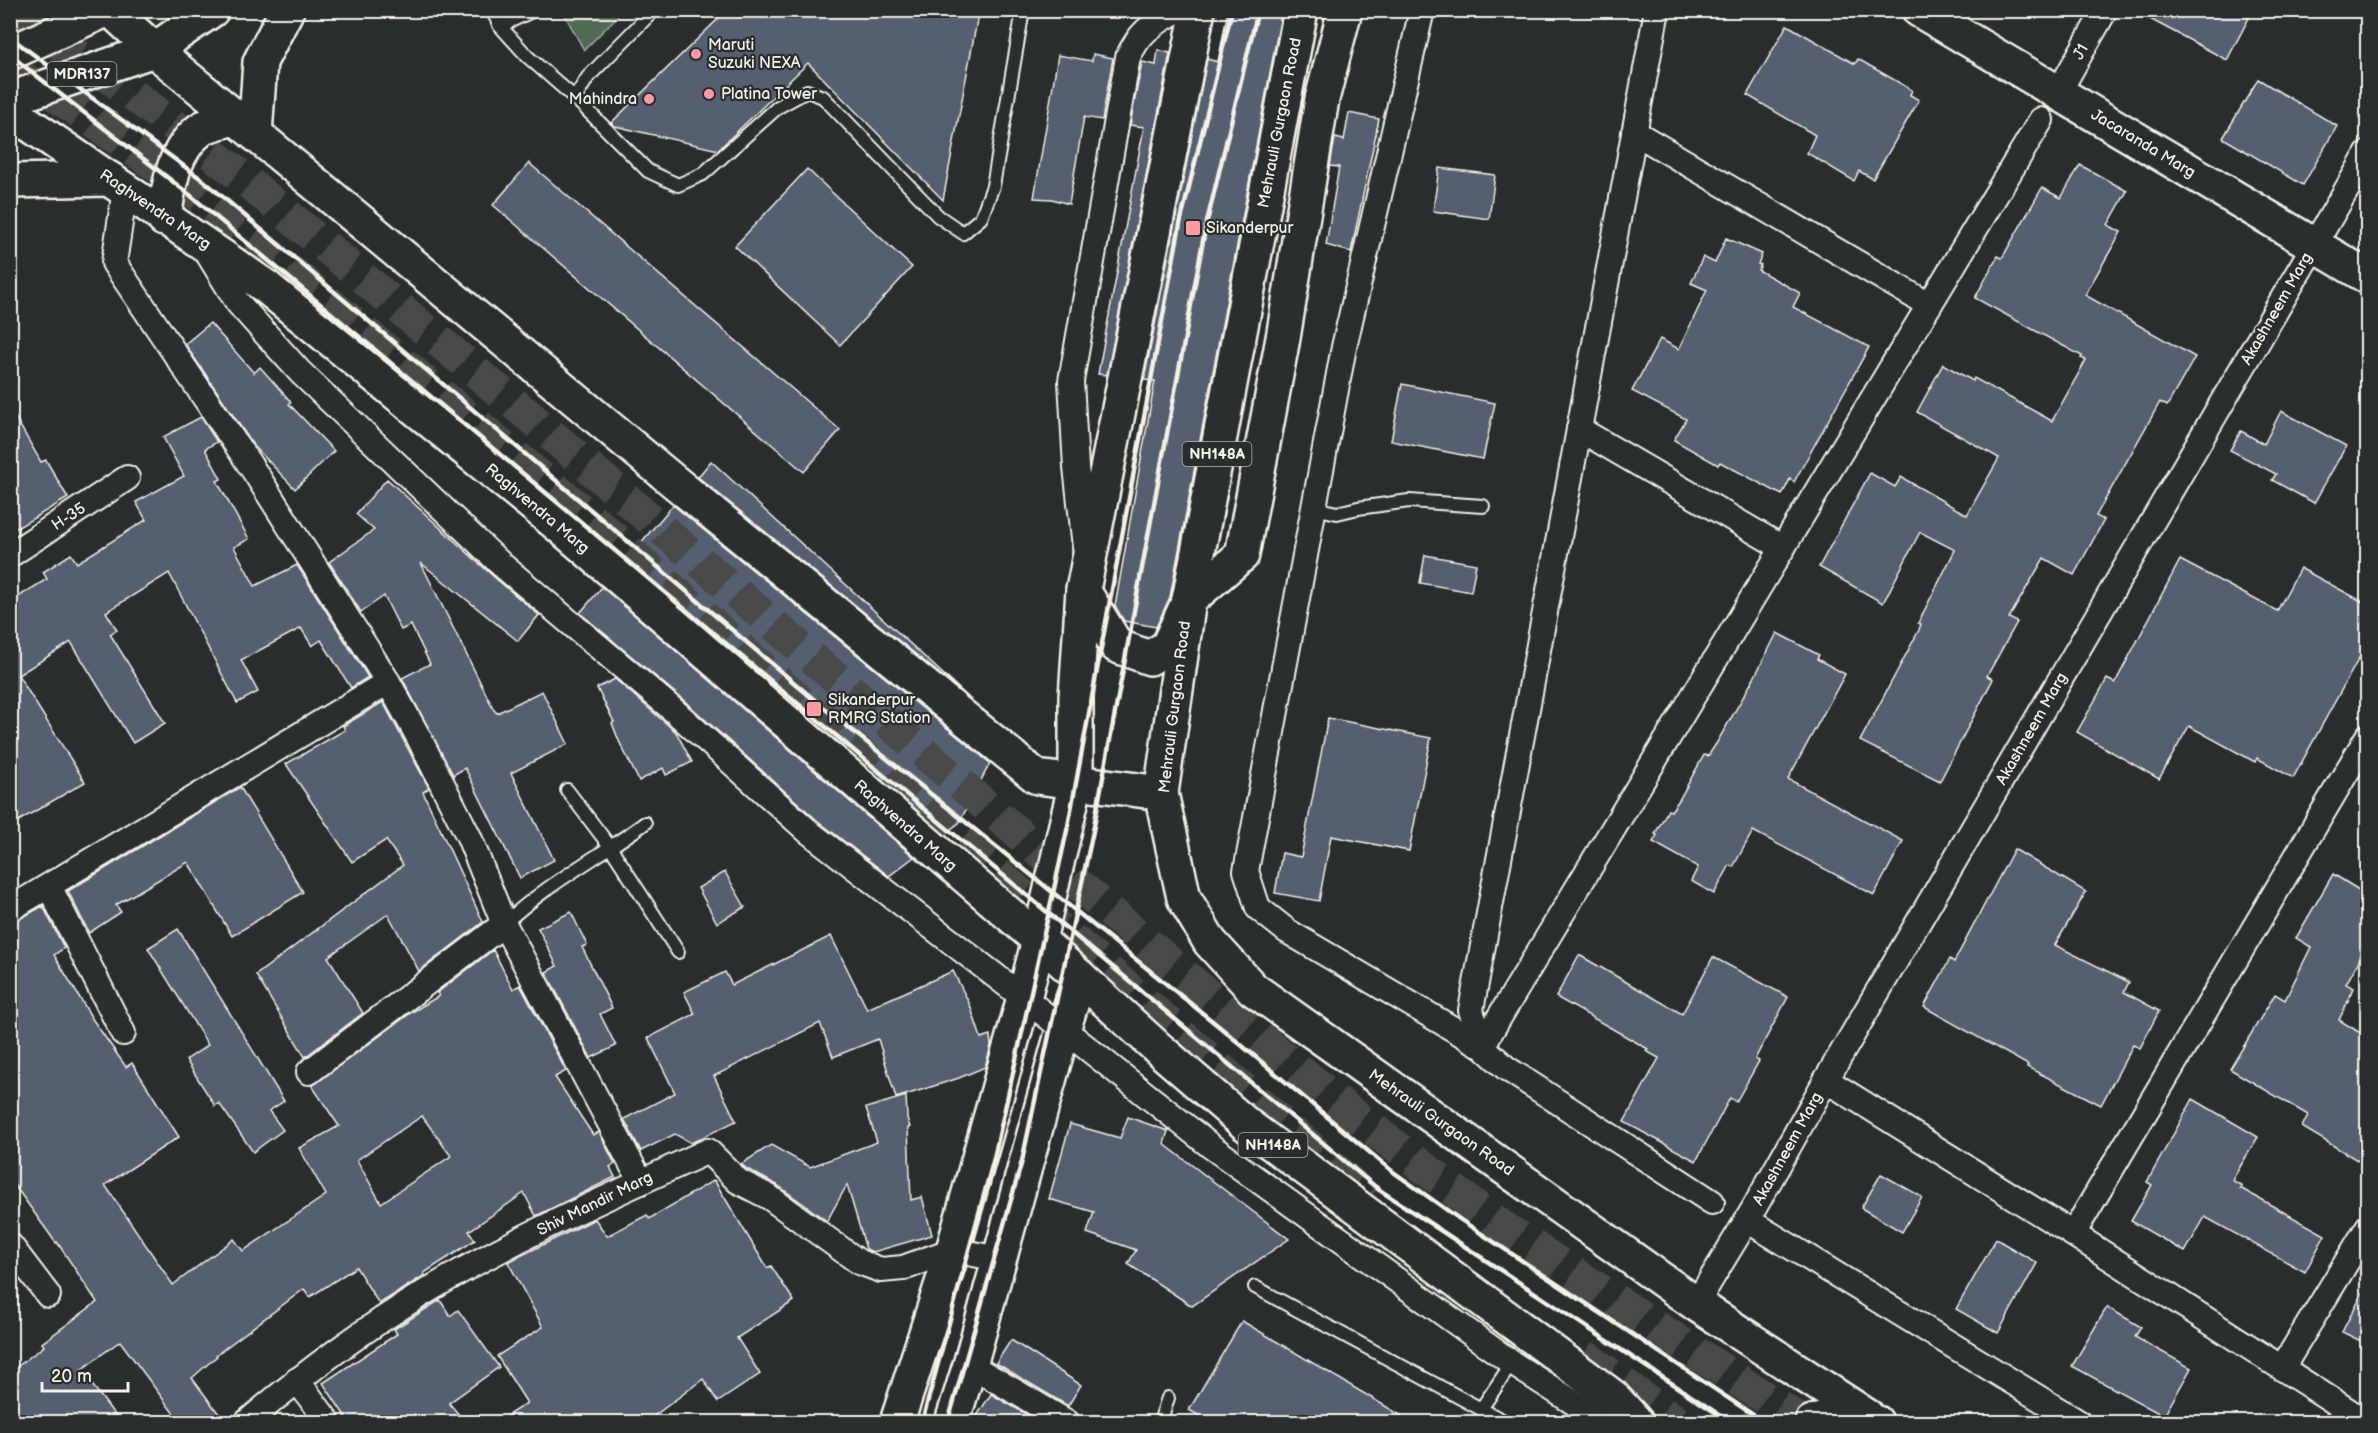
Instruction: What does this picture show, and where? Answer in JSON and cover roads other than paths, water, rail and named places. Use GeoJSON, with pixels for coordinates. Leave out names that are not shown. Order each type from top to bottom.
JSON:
{"type":"FeatureCollection","features":[{"type":"Feature","properties":{"kind":"main road","name":"MDR137"},"geometry":{"type":"LineString","coordinates":[[10,53],[106,10]]}},
{"type":"Feature","properties":{"kind":"main road"},"geometry":{"type":"LineString","coordinates":[[111,10],[154,50],[659,469],[1037,777],[1161,793]]}},
{"type":"Feature","properties":{"kind":"main road"},"geometry":{"type":"LineString","coordinates":[[154,50],[212,10]]}},
{"type":"Feature","properties":{"kind":"main road"},"geometry":{"type":"LineString","coordinates":[[246,126],[260,62],[287,10]]}},
{"type":"Feature","properties":{"kind":"main road"},"geometry":{"type":"LineString","coordinates":[[897,1422],[953,1250],[1024,998],[1076,783],[1076,697],[1085,580],[1198,10]]}},
{"type":"Feature","properties":{"kind":"main road","name":"Mehrauli Gurgaon Road"},"geometry":{"type":"LineString","coordinates":[[1301,10],[1189,600],[1161,793],[1184,898],[1210,942],[1253,989],[1696,1304],[1876,1422]]}},
{"type":"Feature","properties":{"kind":"main road"},"geometry":{"type":"LineString","coordinates":[[1085,580],[1117,646],[1150,657],[1168,646],[1189,600],[1242,555],[1283,338],[1322,99],[1345,10]]}},
{"type":"Feature","properties":{"kind":"main road","name":"Jacaranda Marg"},"geometry":{"type":"LineString","coordinates":[[1919,10],[2049,106],[2314,246],[2367,277]]}},
{"type":"Feature","properties":{"kind":"main road","name":"MDR137"},"geometry":{"type":"LineString","coordinates":[[10,99],[154,50]]}},
{"type":"Feature","properties":{"kind":"main road","name":"Raghvendra Marg"},"geometry":{"type":"LineString","coordinates":[[10,111],[164,219],[200,240],[265,286],[563,529],[1039,940]]}},
{"type":"Feature","properties":{"kind":"main road"},"geometry":{"type":"LineString","coordinates":[[164,219],[171,174],[183,149],[202,128],[246,126]]}},
{"type":"Feature","properties":{"kind":"main road"},"geometry":{"type":"LineString","coordinates":[[10,181],[117,184]]}},
{"type":"Feature","properties":{"kind":"main road","name":"NH148A"},"geometry":{"type":"LineString","coordinates":[[1039,940],[1247,1125],[1612,1396],[1636,1422]]}},
{"type":"Feature","properties":{"kind":"main road"},"geometry":{"type":"LineString","coordinates":[[952,1422],[1080,977]]}},
{"type":"Feature","properties":{"kind":"main road"},"geometry":{"type":"LineString","coordinates":[[1812,1422],[1821,1420],[1876,1422]]}},
{"type":"Feature","properties":{"kind":"street"},"geometry":{"type":"LineString","coordinates":[[1085,580],[1071,381],[1128,57],[1138,37],[1177,10]]}},
{"type":"Feature","properties":{"kind":"street"},"geometry":{"type":"LineString","coordinates":[[1422,10],[1344,347],[1246,871],[1258,908],[1287,931],[1482,1046],[1506,1068],[1712,1202]]}},
{"type":"Feature","properties":{"kind":"street"},"geometry":{"type":"LineString","coordinates":[[1482,1046],[1471,1010],[1657,10]]}},
{"type":"Feature","properties":{"kind":"street","name":"J1"},"geometry":{"type":"LineString","coordinates":[[1482,1046],[2105,10]]}},
{"type":"Feature","properties":{"kind":"street"},"geometry":{"type":"LineString","coordinates":[[1634,132],[1929,305]]}},
{"type":"Feature","properties":{"kind":"street","name":"Akashneem Marg"},"geometry":{"type":"LineString","coordinates":[[1696,1304],[2367,153]]}},
{"type":"Feature","properties":{"kind":"street"},"geometry":{"type":"LineString","coordinates":[[117,184],[114,263],[256,474],[388,682],[469,837],[504,924],[641,1182]]}},
{"type":"Feature","properties":{"kind":"street"},"geometry":{"type":"LineString","coordinates":[[200,240],[238,303],[300,372],[503,566],[663,701],[809,832],[1212,1147],[1512,1363],[1604,1422]]}},
{"type":"Feature","properties":{"kind":"street"},"geometry":{"type":"LineString","coordinates":[[1579,429],[1783,548]]}},
{"type":"Feature","properties":{"kind":"street","name":"H-35"},"geometry":{"type":"LineString","coordinates":[[10,555],[127,478]]}},
{"type":"Feature","properties":{"kind":"street"},"geometry":{"type":"LineString","coordinates":[[10,909],[388,682]]}},
{"type":"Feature","properties":{"kind":"street"},"geometry":{"type":"LineString","coordinates":[[2073,1234],[2367,736]]}},
{"type":"Feature","properties":{"kind":"street"},"geometry":{"type":"LineString","coordinates":[[49,886],[123,1033]]}},
{"type":"Feature","properties":{"kind":"street"},"geometry":{"type":"LineString","coordinates":[[309,1072],[504,924]]}},
{"type":"Feature","properties":{"kind":"street"},"geometry":{"type":"LineString","coordinates":[[1826,1080],[2073,1234],[2366,1422]]}},
{"type":"Feature","properties":{"kind":"street","name":"Shiv Mandir Marg"},"geometry":{"type":"LineString","coordinates":[[248,1422],[297,1380],[427,1291],[517,1242],[708,1151],[738,1181],[769,1197],[860,1262],[881,1270],[903,1268],[953,1250]]}},
{"type":"Feature","properties":{"kind":"street"},"geometry":{"type":"LineString","coordinates":[[1747,1220],[2078,1422]]}},
{"type":"Feature","properties":{"kind":"street"},"geometry":{"type":"LineString","coordinates":[[2282,1368],[2367,1227]]}},
{"type":"Feature","properties":{"kind":"street"},"geometry":{"type":"LineString","coordinates":[[11,1245],[48,1295]]}},
{"type":"Feature","properties":{"kind":"street"},"geometry":{"type":"LineString","coordinates":[[953,1250],[999,1259]]}},
{"type":"Feature","properties":{"kind":"street"},"geometry":{"type":"LineString","coordinates":[[970,1365],[1067,1422]]}},
{"type":"Feature","properties":{"kind":"street"},"geometry":{"type":"LineString","coordinates":[[297,1380],[328,1422]]}},
{"type":"Feature","properties":{"kind":"lane"},"geometry":{"type":"LineString","coordinates":[[492,10],[500,26],[528,57],[575,98],[648,171],[678,185],[703,174],[778,107],[807,91],[823,97],[938,216],[963,233],[981,218],[993,186],[1023,10]]}},
{"type":"Feature","properties":{"kind":"lane"},"geometry":{"type":"LineString","coordinates":[[500,26],[534,10]]}},
{"type":"Feature","properties":{"kind":"lane"},"geometry":{"type":"LineString","coordinates":[[575,98],[588,77],[654,10]]}},
{"type":"Feature","properties":{"kind":"lane"},"geometry":{"type":"LineString","coordinates":[[1314,508],[1337,513],[1409,501],[1483,506]]}},
{"type":"Feature","properties":{"kind":"lane"},"geometry":{"type":"LineString","coordinates":[[567,790],[611,848],[678,952]]}},
{"type":"Feature","properties":{"kind":"lane"},"geometry":{"type":"LineString","coordinates":[[504,924],[525,904],[645,823]]}},
{"type":"Feature","properties":{"kind":"lane"},"geometry":{"type":"LineString","coordinates":[[1255,1287],[1506,1422]]}},
{"type":"Feature","properties":{"kind":"lane"},"geometry":{"type":"LineString","coordinates":[[1481,1409],[1512,1363]]}},
{"type":"Feature","properties":{"kind":"lane"},"geometry":{"type":"LineString","coordinates":[[1160,1422],[1168,1398]]}},
{"type":"Feature","properties":{"kind":"tunnel"},"geometry":{"type":"LineString","coordinates":[[10,14],[91,63],[237,173],[529,416],[1196,985],[1350,1112],[1500,1225],[1802,1422]]}},
{"type":"Feature","properties":{"kind":"tunnel"},"geometry":{"type":"LineString","coordinates":[[10,72],[54,94],[199,196],[598,524],[1369,1199]]}},
{"type":"Feature","properties":{"kind":"tunnel"},"geometry":{"type":"LineString","coordinates":[[1583,1355],[1677,1422]]}},
{"type":"Feature","properties":{"kind":"railway"},"geometry":{"type":"LineString","coordinates":[[922,1422],[994,1158],[1068,826],[1180,224],[1232,10]]}},
{"type":"Feature","properties":{"kind":"railway"},"geometry":{"type":"LineString","coordinates":[[948,1422],[1022,1161],[1093,831],[1205,230],[1258,10]]}},
{"type":"Feature","properties":{"kind":"railway"},"geometry":{"type":"LineString","coordinates":[[10,37],[204,181],[818,703],[1221,1028],[1392,1171],[1461,1220],[1764,1422]]}},
{"type":"Feature","properties":{"kind":"railway"},"geometry":{"type":"LineString","coordinates":[[10,55],[190,195],[1378,1189],[1730,1422]]}},
{"type":"Feature","properties":{"kind":"place","name":"Maruti Suzuki NEXA"},"geometry":{"type":"Point","coordinates":[696,54]}},
{"type":"Feature","properties":{"kind":"place","name":"Platina Tower"},"geometry":{"type":"Point","coordinates":[709,94]}},
{"type":"Feature","properties":{"kind":"place","name":"Mahindra"},"geometry":{"type":"Point","coordinates":[649,99]}},
{"type":"Feature","properties":{"kind":"place","name":"Sikanderpur"},"geometry":{"type":"Point","coordinates":[1193,228]}},
{"type":"Feature","properties":{"kind":"place","name":"Sikanderpur RMRG Station"},"geometry":{"type":"Point","coordinates":[814,709]}}]}
